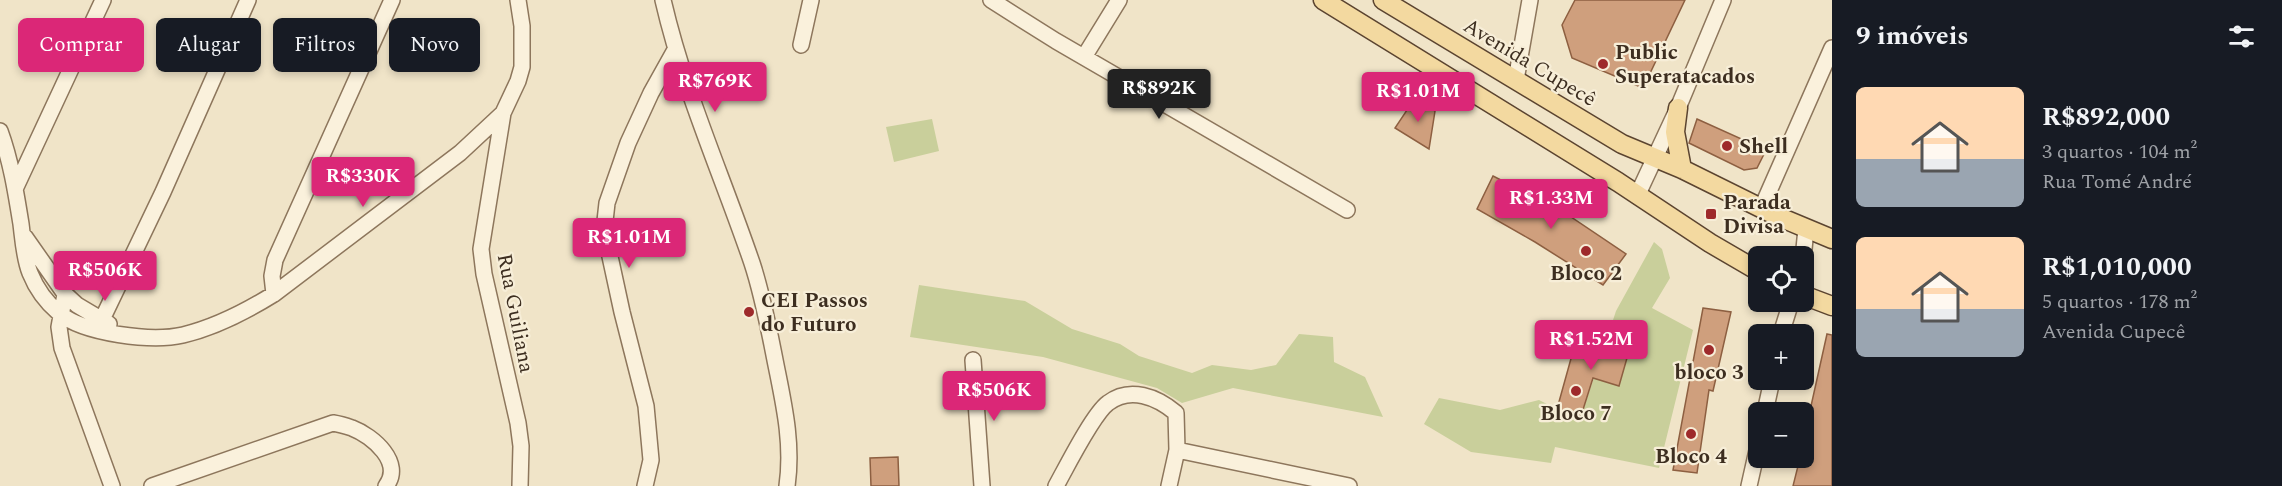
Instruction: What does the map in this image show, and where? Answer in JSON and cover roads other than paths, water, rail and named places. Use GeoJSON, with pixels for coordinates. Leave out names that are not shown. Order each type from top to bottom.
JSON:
{"type":"FeatureCollection","features":[{"type":"Feature","properties":{"kind":"main road"},"geometry":{"type":"LineString","coordinates":[[1323,0],[1748,265]]}},
{"type":"Feature","properties":{"kind":"main road","name":"Avenida Cupecê"},"geometry":{"type":"LineString","coordinates":[[1383,0],[1622,144],[1682,169],[1806,229],[1832,239]]}},
{"type":"Feature","properties":{"kind":"main road"},"geometry":{"type":"LineString","coordinates":[[1678,108],[1675,132],[1682,169]]}},
{"type":"Feature","properties":{"kind":"main road"},"geometry":{"type":"LineString","coordinates":[[1814,299],[1832,306]]}},
{"type":"Feature","properties":{"kind":"street"},"geometry":{"type":"LineString","coordinates":[[15,189],[103,0]]}},
{"type":"Feature","properties":{"kind":"street"},"geometry":{"type":"LineString","coordinates":[[99,324],[163,192],[248,0]]}},
{"type":"Feature","properties":{"kind":"street"},"geometry":{"type":"LineString","coordinates":[[274,294],[272,276],[275,260],[392,0]]}},
{"type":"Feature","properties":{"kind":"street"},"geometry":{"type":"LineString","coordinates":[[0,130],[15,189],[30,273],[44,298],[61,315],[99,324],[127,334],[162,337],[200,331],[246,311],[274,294],[460,153],[502,113],[518,81],[522,67],[522,26],[518,0]]}},
{"type":"Feature","properties":{"kind":"street"},"geometry":{"type":"LineString","coordinates":[[663,0],[675,50],[752,263],[763,302],[786,412],[790,464],[787,486]]}},
{"type":"Feature","properties":{"kind":"street"},"geometry":{"type":"LineString","coordinates":[[801,45],[811,0]]}},
{"type":"Feature","properties":{"kind":"street"},"geometry":{"type":"LineString","coordinates":[[991,0],[1084,57],[1347,210]]}},
{"type":"Feature","properties":{"kind":"street"},"geometry":{"type":"LineString","coordinates":[[1084,57],[1119,0]]}},
{"type":"Feature","properties":{"kind":"street"},"geometry":{"type":"LineString","coordinates":[[1516,80],[1530,0]]}},
{"type":"Feature","properties":{"kind":"street"},"geometry":{"type":"LineString","coordinates":[[1637,196],[1656,159],[1723,0]]}},
{"type":"Feature","properties":{"kind":"street"},"geometry":{"type":"LineString","coordinates":[[1762,207],[1832,48]]}},
{"type":"Feature","properties":{"kind":"street"},"geometry":{"type":"LineString","coordinates":[[645,486],[651,460],[646,406],[622,312],[606,238],[605,221],[607,203],[624,153],[651,93],[675,50]]}},
{"type":"Feature","properties":{"kind":"street","name":"Rua Guiliana"},"geometry":{"type":"LineString","coordinates":[[502,113],[482,249],[484,274],[519,434],[522,467],[520,486]]}},
{"type":"Feature","properties":{"kind":"street"},"geometry":{"type":"LineString","coordinates":[[1804,246],[1806,229]]}},
{"type":"Feature","properties":{"kind":"street"},"geometry":{"type":"LineString","coordinates":[[22,233],[65,294],[99,324]]}},
{"type":"Feature","properties":{"kind":"street"},"geometry":{"type":"LineString","coordinates":[[65,294],[59,327],[62,348],[112,486]]}},
{"type":"Feature","properties":{"kind":"street"},"geometry":{"type":"LineString","coordinates":[[974,360],[982,486]]}},
{"type":"Feature","properties":{"kind":"street"},"geometry":{"type":"LineString","coordinates":[[1056,486],[1107,403],[1133,394],[1149,396],[1163,402],[1176,413],[1178,450],[1169,486]]}},
{"type":"Feature","properties":{"kind":"street"},"geometry":{"type":"LineString","coordinates":[[152,486],[333,423],[353,428],[372,440],[389,458],[392,472],[386,486]]}},
{"type":"Feature","properties":{"kind":"street"},"geometry":{"type":"LineString","coordinates":[[1178,450],[1300,482],[1349,486]]}},
{"type":"Feature","properties":{"kind":"street"},"geometry":{"type":"LineString","coordinates":[[1749,486],[1753,468]]}},
{"type":"Feature","properties":{"kind":"place","name":"Public Superatacados"},"geometry":{"type":"Point","coordinates":[1603,64]}},
{"type":"Feature","properties":{"kind":"place","name":"Shell"},"geometry":{"type":"Point","coordinates":[1727,146]}},
{"type":"Feature","properties":{"kind":"place","name":"Parada Divisa"},"geometry":{"type":"Point","coordinates":[1711,214]}},
{"type":"Feature","properties":{"kind":"place","name":"Bloco 2"},"geometry":{"type":"Point","coordinates":[1586,251]}},
{"type":"Feature","properties":{"kind":"place","name":"CEI Passos do Futuro"},"geometry":{"type":"Point","coordinates":[749,312]}},
{"type":"Feature","properties":{"kind":"place","name":"bloco 3"},"geometry":{"type":"Point","coordinates":[1709,350]}},
{"type":"Feature","properties":{"kind":"place","name":"Bloco 7"},"geometry":{"type":"Point","coordinates":[1576,391]}},
{"type":"Feature","properties":{"kind":"place","name":"Bloco 4"},"geometry":{"type":"Point","coordinates":[1691,434]}}]}
